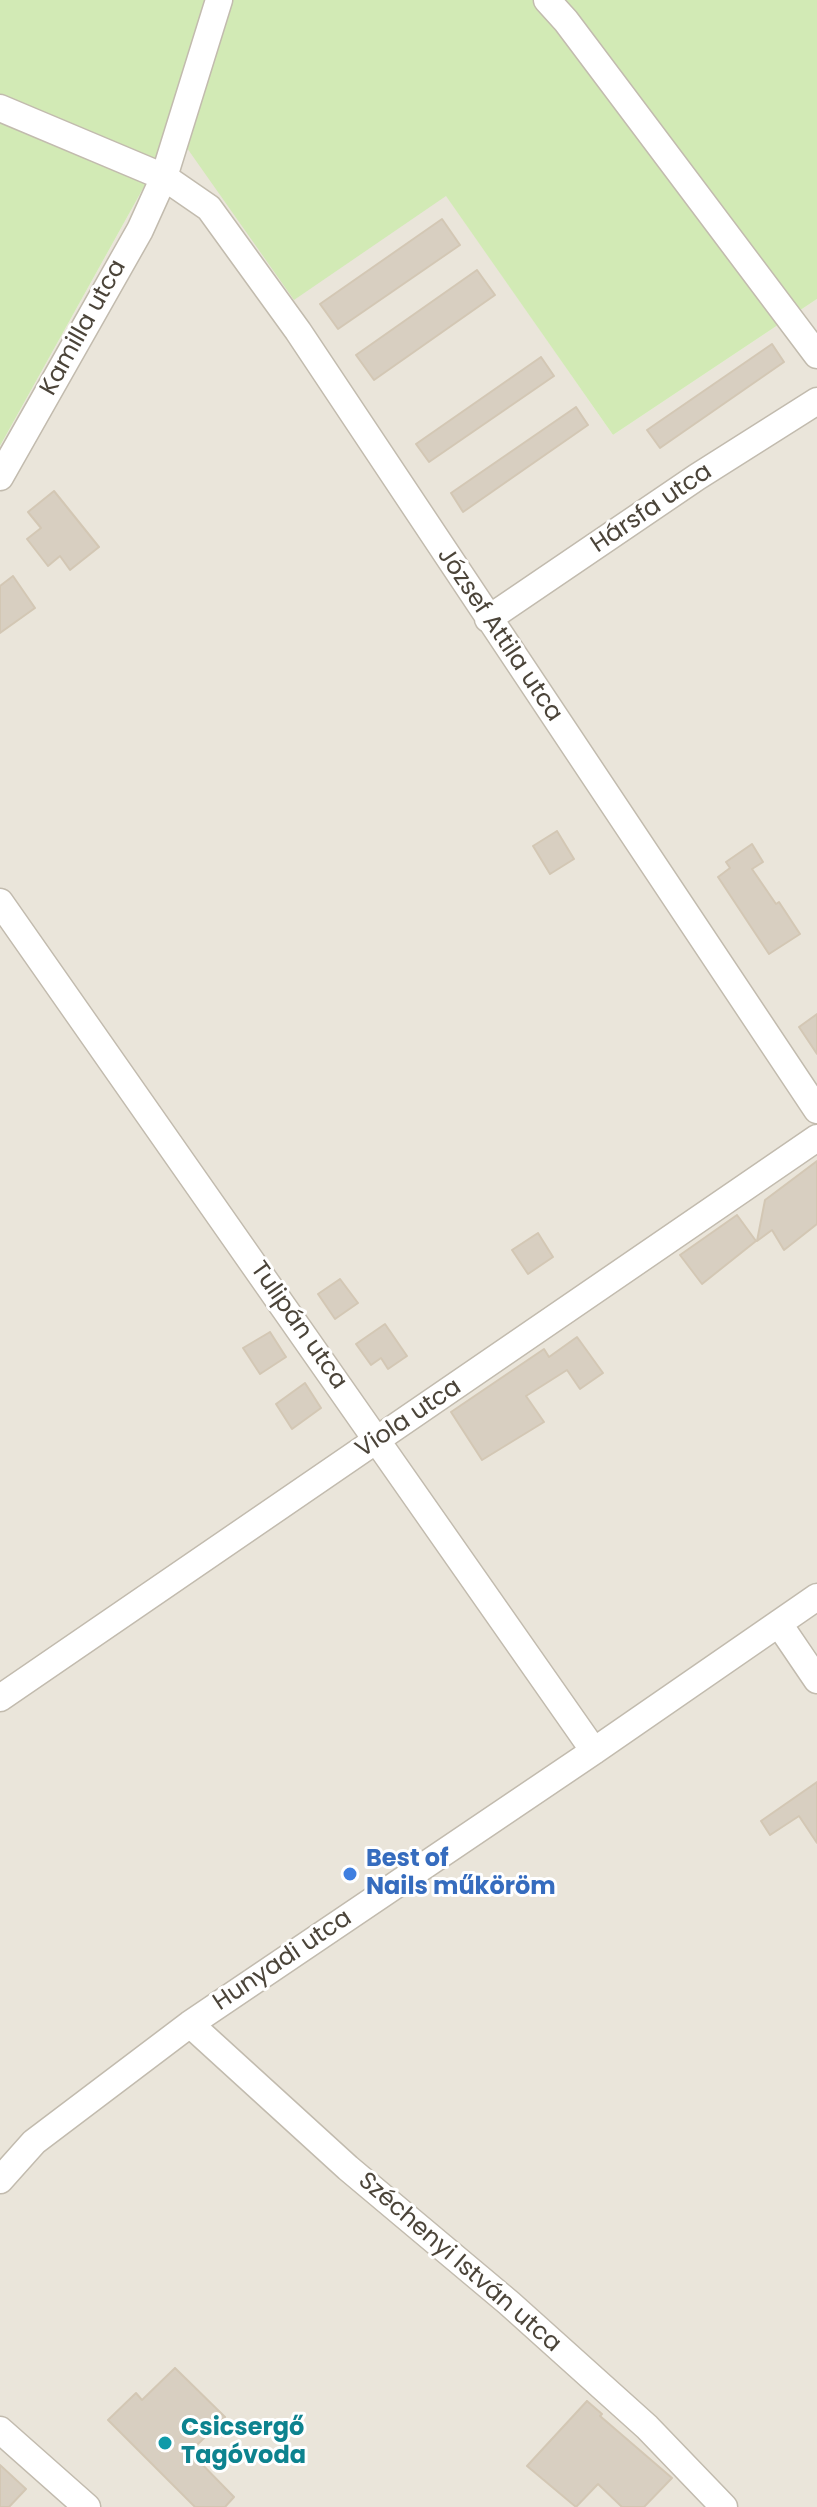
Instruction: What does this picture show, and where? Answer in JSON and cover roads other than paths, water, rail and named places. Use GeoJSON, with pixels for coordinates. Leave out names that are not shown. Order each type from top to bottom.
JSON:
{"type":"FeatureCollection","features":[{"type":"Feature","properties":{"kind":"street","name":"Kamilla utca"},"geometry":{"type":"LineString","coordinates":[[0,477],[140,230],[164,177],[219,0]]}},
{"type":"Feature","properties":{"kind":"street"},"geometry":{"type":"LineString","coordinates":[[547,0],[566,21],[817,355]]}},
{"type":"Feature","properties":{"kind":"street","name":"József Attila utca"},"geometry":{"type":"LineString","coordinates":[[0,108],[164,177],[209,208],[298,331],[817,1110]]}},
{"type":"Feature","properties":{"kind":"street","name":"Hársfa utca"},"geometry":{"type":"LineString","coordinates":[[488,619],[697,477],[817,401]]}},
{"type":"Feature","properties":{"kind":"street","name":"Tulipán utca"},"geometry":{"type":"LineString","coordinates":[[0,902],[594,1751]]}},
{"type":"Feature","properties":{"kind":"street","name":"Viola utca"},"geometry":{"type":"LineString","coordinates":[[0,1698],[817,1138]]}},
{"type":"Feature","properties":{"kind":"street","name":"Hunyadi utca"},"geometry":{"type":"LineString","coordinates":[[0,2180],[34,2142],[190,2024],[817,1597]]}},
{"type":"Feature","properties":{"kind":"street"},"geometry":{"type":"LineString","coordinates":[[779,1624],[817,1680]]}},
{"type":"Feature","properties":{"kind":"street","name":"Széchenyi István utca"},"geometry":{"type":"LineString","coordinates":[[190,2024],[348,2168],[509,2303],[647,2427],[724,2507]]}},
{"type":"Feature","properties":{"kind":"street"},"geometry":{"type":"LineString","coordinates":[[0,2430],[87,2507]]}},
{"type":"Feature","properties":{"kind":"place","name":"Best of Nails műköröm"},"geometry":{"type":"Point","coordinates":[350,1874]}},
{"type":"Feature","properties":{"kind":"place","name":"Csicsergő Tagóvoda"},"geometry":{"type":"Point","coordinates":[165,2443]}}]}
